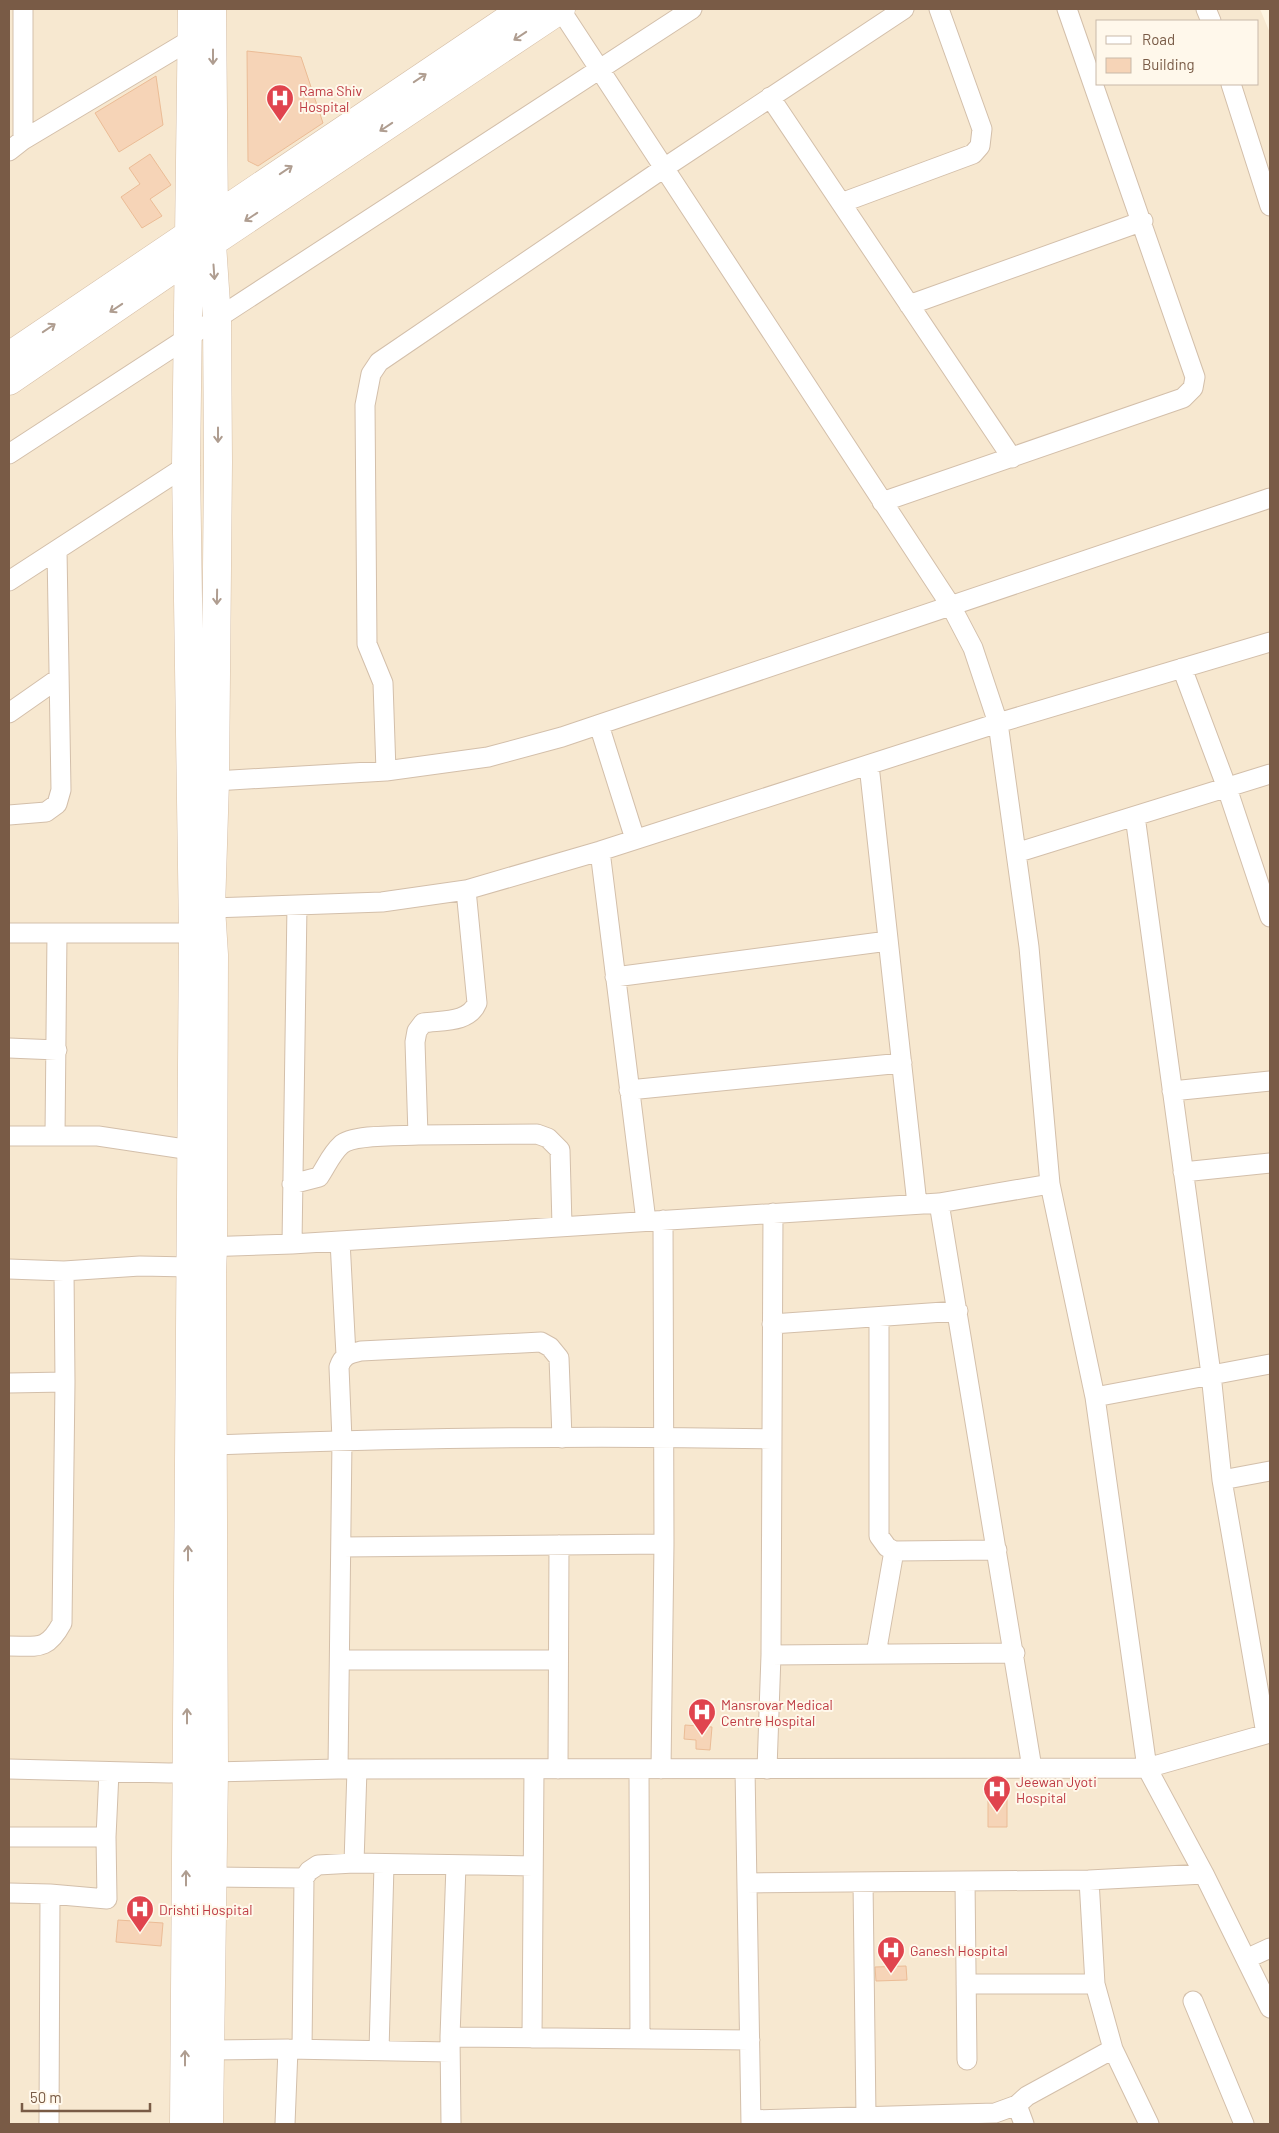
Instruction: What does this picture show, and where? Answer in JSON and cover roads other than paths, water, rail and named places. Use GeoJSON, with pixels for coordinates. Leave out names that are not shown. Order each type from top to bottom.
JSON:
{"type":"FeatureCollection","features":[{"type":"Feature","properties":{"kind":"street"},"geometry":{"type":"LineString","coordinates":[[16,145],[23,9]]}},
{"type":"Feature","properties":{"kind":"street"},"geometry":{"type":"LineString","coordinates":[[192,9],[201,238],[217,319],[218,462],[215,781],[191,1150],[198,1253],[212,1273],[214,1771],[209,2124]]}},
{"type":"Feature","properties":{"kind":"street"},"geometry":{"type":"LineString","coordinates":[[184,2124],[187,1773],[206,925],[186,466],[190,336],[201,238],[212,9]]}},
{"type":"Feature","properties":{"kind":"street"},"geometry":{"type":"LineString","coordinates":[[9,381],[201,238],[523,9]]}},
{"type":"Feature","properties":{"kind":"street"},"geometry":{"type":"LineString","coordinates":[[9,356],[201,238],[561,9],[951,606],[973,648],[998,724],[1029,947],[1050,1184],[1094,1397],[1147,1768],[1204,1874],[1270,2008]]}},
{"type":"Feature","properties":{"kind":"street"},"geometry":{"type":"LineString","coordinates":[[9,454],[692,9]]}},
{"type":"Feature","properties":{"kind":"street"},"geometry":{"type":"LineString","coordinates":[[386,771],[383,683],[367,644],[365,405],[371,374],[378,362],[664,168],[904,9]]}},
{"type":"Feature","properties":{"kind":"street"},"geometry":{"type":"LineString","coordinates":[[841,203],[973,154],[980,146],[982,129],[939,9]]}},
{"type":"Feature","properties":{"kind":"street"},"geometry":{"type":"LineString","coordinates":[[882,502],[1183,398],[1193,388],[1195,377],[1067,9]]}},
{"type":"Feature","properties":{"kind":"street"},"geometry":{"type":"LineString","coordinates":[[16,145],[192,39]]}},
{"type":"Feature","properties":{"kind":"street"},"geometry":{"type":"LineString","coordinates":[[1232,85],[1270,206]]}},
{"type":"Feature","properties":{"kind":"street"},"geometry":{"type":"LineString","coordinates":[[770,97],[1012,458]]}},
{"type":"Feature","properties":{"kind":"street"},"geometry":{"type":"LineString","coordinates":[[909,305],[1142,221]]}},
{"type":"Feature","properties":{"kind":"street"},"geometry":{"type":"LineString","coordinates":[[9,581],[186,466]]}},
{"type":"Feature","properties":{"kind":"street"},"geometry":{"type":"LineString","coordinates":[[215,781],[386,771],[488,757],[562,738],[1270,498]]}},
{"type":"Feature","properties":{"kind":"street"},"geometry":{"type":"LineString","coordinates":[[9,815],[46,812],[57,804],[61,790],[57,550]]}},
{"type":"Feature","properties":{"kind":"street"},"geometry":{"type":"LineString","coordinates":[[9,933],[57,933],[206,925],[297,905],[382,902],[466,890],[600,851],[998,724],[1270,642]]}},
{"type":"Feature","properties":{"kind":"street"},"geometry":{"type":"LineString","coordinates":[[1182,668],[1227,788],[1270,917]]}},
{"type":"Feature","properties":{"kind":"street"},"geometry":{"type":"LineString","coordinates":[[9,713],[58,678]]}},
{"type":"Feature","properties":{"kind":"street"},"geometry":{"type":"LineString","coordinates":[[599,725],[635,839]]}},
{"type":"Feature","properties":{"kind":"street"},"geometry":{"type":"LineString","coordinates":[[869,765],[918,1204]]}},
{"type":"Feature","properties":{"kind":"street"},"geometry":{"type":"LineString","coordinates":[[1016,853],[1270,774]]}},
{"type":"Feature","properties":{"kind":"street"},"geometry":{"type":"LineString","coordinates":[[9,1769],[187,1773],[348,1769],[1147,1768],[1268,1733],[1222,1480],[1211,1374],[1135,816]]}},
{"type":"Feature","properties":{"kind":"street"},"geometry":{"type":"LineString","coordinates":[[600,851],[629,1090],[654,1220],[664,1436],[662,1769]]}},
{"type":"Feature","properties":{"kind":"street"},"geometry":{"type":"LineString","coordinates":[[418,1135],[415,1042],[417,1032],[423,1023],[465,1017],[474,1010],[477,1003],[466,890]]}},
{"type":"Feature","properties":{"kind":"street"},"geometry":{"type":"LineString","coordinates":[[292,1244],[297,905]]}},
{"type":"Feature","properties":{"kind":"street"},"geometry":{"type":"LineString","coordinates":[[55,1136],[57,933]]}},
{"type":"Feature","properties":{"kind":"street"},"geometry":{"type":"LineString","coordinates":[[615,977],[888,941]]}},
{"type":"Feature","properties":{"kind":"street"},"geometry":{"type":"LineString","coordinates":[[9,1048],[57,1050]]}},
{"type":"Feature","properties":{"kind":"street"},"geometry":{"type":"LineString","coordinates":[[629,1090],[902,1063]]}},
{"type":"Feature","properties":{"kind":"street"},"geometry":{"type":"LineString","coordinates":[[1172,1091],[1270,1081]]}},
{"type":"Feature","properties":{"kind":"street"},"geometry":{"type":"LineString","coordinates":[[292,1184],[319,1177],[344,1142],[355,1139],[418,1135],[537,1134],[548,1138],[560,1150],[562,1226]]}},
{"type":"Feature","properties":{"kind":"street"},"geometry":{"type":"LineString","coordinates":[[9,1136],[98,1136],[191,1150]]}},
{"type":"Feature","properties":{"kind":"street"},"geometry":{"type":"LineString","coordinates":[[1183,1172],[1270,1163]]}},
{"type":"Feature","properties":{"kind":"street"},"geometry":{"type":"LineString","coordinates":[[9,1269],[64,1271],[140,1266],[198,1253],[292,1244],[939,1203],[1050,1184]]}},
{"type":"Feature","properties":{"kind":"street"},"geometry":{"type":"LineString","coordinates":[[939,1203],[1015,1653],[1032,1768]]}},
{"type":"Feature","properties":{"kind":"street"},"geometry":{"type":"LineString","coordinates":[[767,1768],[771,1655],[772,1213]]}},
{"type":"Feature","properties":{"kind":"street"},"geometry":{"type":"LineString","coordinates":[[340,1241],[346,1355]]}},
{"type":"Feature","properties":{"kind":"street"},"geometry":{"type":"LineString","coordinates":[[9,1646],[38,1646],[49,1642],[62,1623],[65,1382],[64,1271]]}},
{"type":"Feature","properties":{"kind":"street"},"geometry":{"type":"LineString","coordinates":[[772,1324],[958,1312]]}},
{"type":"Feature","properties":{"kind":"street"},"geometry":{"type":"LineString","coordinates":[[879,1317],[879,1536],[887,1547],[894,1551],[997,1550]]}},
{"type":"Feature","properties":{"kind":"street"},"geometry":{"type":"LineString","coordinates":[[354,1863],[340,1660],[342,1440],[339,1368],[341,1360],[346,1355],[361,1351],[541,1342],[550,1347],[559,1358],[562,1438]]}},
{"type":"Feature","properties":{"kind":"street"},"geometry":{"type":"LineString","coordinates":[[1094,1397],[1270,1364]]}},
{"type":"Feature","properties":{"kind":"street"},"geometry":{"type":"LineString","coordinates":[[9,1383],[65,1382]]}},
{"type":"Feature","properties":{"kind":"street"},"geometry":{"type":"LineString","coordinates":[[214,1445],[342,1440],[664,1436],[771,1438]]}},
{"type":"Feature","properties":{"kind":"street"},"geometry":{"type":"LineString","coordinates":[[1222,1480],[1270,1471]]}},
{"type":"Feature","properties":{"kind":"street"},"geometry":{"type":"LineString","coordinates":[[342,1547],[664,1544]]}},
{"type":"Feature","properties":{"kind":"street"},"geometry":{"type":"LineString","coordinates":[[558,1769],[559,1545]]}},
{"type":"Feature","properties":{"kind":"street"},"geometry":{"type":"LineString","coordinates":[[876,1654],[894,1551]]}},
{"type":"Feature","properties":{"kind":"street"},"geometry":{"type":"LineString","coordinates":[[771,1655],[1015,1653]]}},
{"type":"Feature","properties":{"kind":"street"},"geometry":{"type":"LineString","coordinates":[[340,1660],[558,1660]]}},
{"type":"Feature","properties":{"kind":"street"},"geometry":{"type":"LineString","coordinates":[[532,2038],[534,1769]]}},
{"type":"Feature","properties":{"kind":"street"},"geometry":{"type":"LineString","coordinates":[[639,1769],[640,2039]]}},
{"type":"Feature","properties":{"kind":"street"},"geometry":{"type":"LineString","coordinates":[[745,1769],[751,2122],[995,2113],[1017,2105],[1027,2096],[1113,2049]]}},
{"type":"Feature","properties":{"kind":"street"},"geometry":{"type":"LineString","coordinates":[[9,1894],[50,1894],[107,1899],[106,1837],[109,1772]]}},
{"type":"Feature","properties":{"kind":"street"},"geometry":{"type":"LineString","coordinates":[[9,1837],[106,1837]]}},
{"type":"Feature","properties":{"kind":"street"},"geometry":{"type":"LineString","coordinates":[[285,2124],[295,2049],[304,1878],[308,1871],[318,1865],[354,1863],[533,1866]]}},
{"type":"Feature","properties":{"kind":"street"},"geometry":{"type":"LineString","coordinates":[[379,2051],[384,1865]]}},
{"type":"Feature","properties":{"kind":"street"},"geometry":{"type":"LineString","coordinates":[[451,2124],[450,2044],[456,1865]]}},
{"type":"Feature","properties":{"kind":"street"},"geometry":{"type":"LineString","coordinates":[[747,1883],[1089,1880],[1204,1874]]}},
{"type":"Feature","properties":{"kind":"street"},"geometry":{"type":"LineString","coordinates":[[213,1877],[304,1878]]}},
{"type":"Feature","properties":{"kind":"street"},"geometry":{"type":"LineString","coordinates":[[1089,1880],[1095,1984],[1113,2049],[1149,2124]]}},
{"type":"Feature","properties":{"kind":"street"},"geometry":{"type":"LineString","coordinates":[[966,1881],[967,2060]]}},
{"type":"Feature","properties":{"kind":"street"},"geometry":{"type":"LineString","coordinates":[[863,1882],[866,2117]]}},
{"type":"Feature","properties":{"kind":"street"},"geometry":{"type":"LineString","coordinates":[[49,2124],[50,1894]]}},
{"type":"Feature","properties":{"kind":"street"},"geometry":{"type":"LineString","coordinates":[[1246,1959],[1270,1948]]}},
{"type":"Feature","properties":{"kind":"street"},"geometry":{"type":"LineString","coordinates":[[966,1984],[1095,1984]]}},
{"type":"Feature","properties":{"kind":"street"},"geometry":{"type":"LineString","coordinates":[[1193,2002],[1244,2124]]}},
{"type":"Feature","properties":{"kind":"street"},"geometry":{"type":"LineString","coordinates":[[211,2050],[379,2051],[532,2038],[750,2040]]}},
{"type":"Feature","properties":{"kind":"street"},"geometry":{"type":"LineString","coordinates":[[1017,2105],[1024,2124]]}},
{"type":"Feature","properties":{"kind":"place","name":"Rama Shiv Hospital"},"geometry":{"type":"Point","coordinates":[280,122]}},
{"type":"Feature","properties":{"kind":"place","name":"Mansrovar Medical Centre Hospital"},"geometry":{"type":"Point","coordinates":[702,1736]}},
{"type":"Feature","properties":{"kind":"place","name":"Jeewan Jyoti Hospital"},"geometry":{"type":"Point","coordinates":[997,1813]}},
{"type":"Feature","properties":{"kind":"place","name":"Drishti Hospital"},"geometry":{"type":"Point","coordinates":[140,1933]}},
{"type":"Feature","properties":{"kind":"place","name":"Ganesh Hospital"},"geometry":{"type":"Point","coordinates":[891,1974]}}]}
